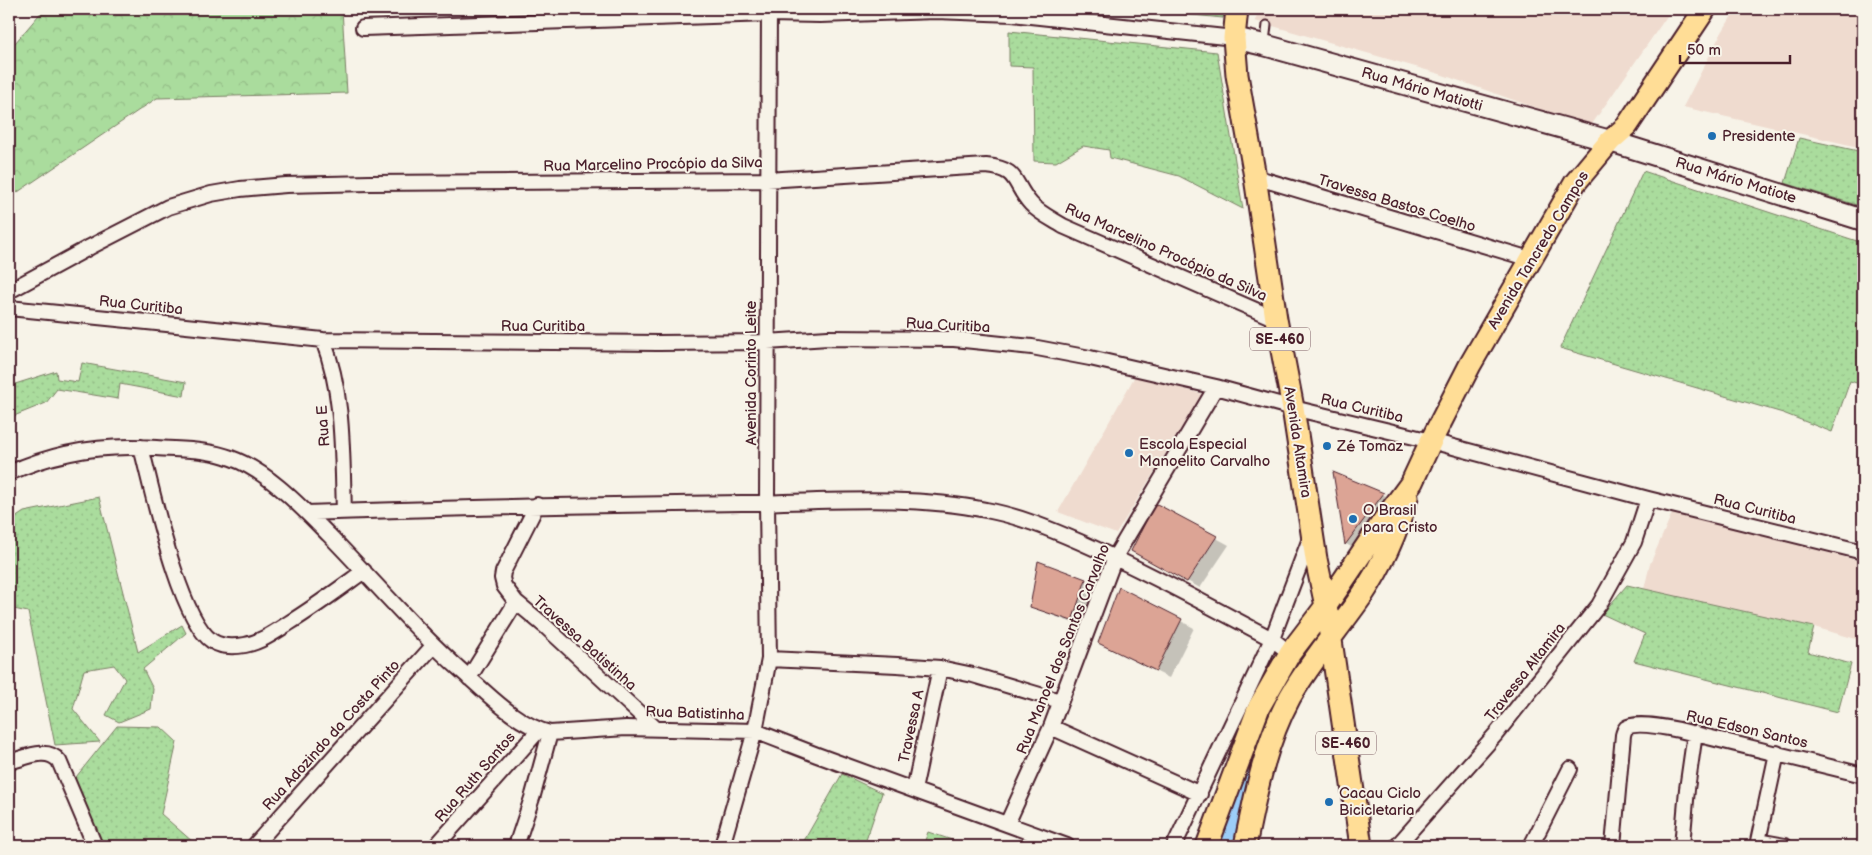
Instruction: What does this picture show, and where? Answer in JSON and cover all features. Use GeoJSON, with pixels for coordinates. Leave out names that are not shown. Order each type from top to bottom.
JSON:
{"type":"FeatureCollection","features":[{"type":"Feature","properties":{"kind":"main road","name":"SE-460"},"geometry":{"type":"LineString","coordinates":[[1234,38],[1237,9]]}},
{"type":"Feature","properties":{"kind":"main road","name":"Avenida Tancredo Campos"},"geometry":{"type":"LineString","coordinates":[[1245,846],[1257,785],[1277,726],[1289,698],[1364,592],[1388,551],[1399,527],[1412,482],[1431,440],[1470,365],[1575,183],[1610,141],[1626,126],[1705,9]]}},
{"type":"Feature","properties":{"kind":"main road","name":"Rua Mário Matiotti"},"geometry":{"type":"LineString","coordinates":[[1234,38],[1610,141]]}},
{"type":"Feature","properties":{"kind":"main road","name":"Avenida Altamira"},"geometry":{"type":"LineString","coordinates":[[1234,38],[1237,75],[1255,177],[1276,319],[1293,408],[1316,559],[1326,606],[1361,846]]}},
{"type":"Feature","properties":{"kind":"main road","name":"Rua Mário Matiote"},"geometry":{"type":"LineString","coordinates":[[1610,141],[1863,220]]}},
{"type":"Feature","properties":{"kind":"main road","name":"Avenida Tancredo Campos"},"geometry":{"type":"LineString","coordinates":[[1207,846],[1259,707],[1290,653],[1326,606],[1412,482]]}},
{"type":"Feature","properties":{"kind":"street"},"geometry":{"type":"LineString","coordinates":[[363,28],[769,12],[820,15],[936,11],[1012,14],[1234,38]]}},
{"type":"Feature","properties":{"kind":"street","name":"Avenida Corinto Leite"},"geometry":{"type":"LineString","coordinates":[[722,846],[755,731],[769,659],[767,180],[769,12]]}},
{"type":"Feature","properties":{"kind":"street","name":"Rua Marcelino Procópio da Silva"},"geometry":{"type":"LineString","coordinates":[[9,291],[90,247],[168,208],[211,194],[240,189],[286,185],[767,180],[986,166],[997,167],[1012,175],[1029,202],[1063,226],[1276,319]]}},
{"type":"Feature","properties":{"kind":"street","name":"Travessa Bastos Coelho"},"geometry":{"type":"LineString","coordinates":[[1255,177],[1530,259]]}},
{"type":"Feature","properties":{"kind":"street","name":"Rua Curitiba"},"geometry":{"type":"LineString","coordinates":[[9,308],[323,340],[648,343],[768,342],[828,338],[954,339],[1032,347],[1090,358],[1216,387],[1293,408],[1431,440],[1648,499],[1863,552]]}},
{"type":"Feature","properties":{"kind":"street","name":"Rua E"},"geometry":{"type":"LineString","coordinates":[[323,340],[332,364],[338,404],[344,512]]}},
{"type":"Feature","properties":{"kind":"street","name":"Rua Manoel dos Santos Carvalho"},"geometry":{"type":"LineString","coordinates":[[1007,824],[1051,727],[1115,557],[1216,387]]}},
{"type":"Feature","properties":{"kind":"street"},"geometry":{"type":"LineString","coordinates":[[141,447],[178,586],[198,625],[211,641],[226,646],[235,646],[246,645],[266,638],[364,571]]}},
{"type":"Feature","properties":{"kind":"street"},"geometry":{"type":"LineString","coordinates":[[9,473],[73,452],[95,448],[141,447],[207,453],[232,458],[260,474],[307,513],[433,646],[493,699],[545,731],[533,795],[516,846]]}},
{"type":"Feature","properties":{"kind":"street","name":"Travessa Altamira"},"geometry":{"type":"LineString","coordinates":[[1397,846],[1496,734],[1599,605],[1634,542],[1648,499]]}},
{"type":"Feature","properties":{"kind":"street"},"geometry":{"type":"LineString","coordinates":[[307,513],[537,505],[767,503],[822,500],[940,503],[986,510],[1024,520],[1115,557],[1272,640],[1290,653]]}},
{"type":"Feature","properties":{"kind":"street","name":"Travessa Batistinha"},"geometry":{"type":"LineString","coordinates":[[537,505],[502,575],[504,586],[516,602],[545,626],[654,728]]}},
{"type":"Feature","properties":{"kind":"street"},"geometry":{"type":"LineString","coordinates":[[1174,846],[1272,640],[1313,531]]}},
{"type":"Feature","properties":{"kind":"street","name":"Travessa Batistinha"},"geometry":{"type":"LineString","coordinates":[[469,678],[516,602]]}},
{"type":"Feature","properties":{"kind":"street","name":"Rua Adozindo da Costa Pinto"},"geometry":{"type":"LineString","coordinates":[[254,846],[433,646]]}},
{"type":"Feature","properties":{"kind":"street"},"geometry":{"type":"LineString","coordinates":[[769,659],[940,668],[973,675],[1060,701]]}},
{"type":"Feature","properties":{"kind":"street","name":"Travessa A"},"geometry":{"type":"LineString","coordinates":[[914,790],[940,668]]}},
{"type":"Feature","properties":{"kind":"street","name":"Rua Edson Santos"},"geometry":{"type":"LineString","coordinates":[[1613,846],[1624,732],[1628,726],[1642,725],[1695,733],[1863,775]]}},
{"type":"Feature","properties":{"kind":"street"},"geometry":{"type":"LineString","coordinates":[[1051,727],[1200,794]]}},
{"type":"Feature","properties":{"kind":"street","name":"Rua Batistinha"},"geometry":{"type":"LineString","coordinates":[[545,731],[654,728],[755,731],[1067,846]]}},
{"type":"Feature","properties":{"kind":"street","name":"Rua Ruth Santos"},"geometry":{"type":"LineString","coordinates":[[436,846],[545,731]]}},
{"type":"Feature","properties":{"kind":"street"},"geometry":{"type":"LineString","coordinates":[[1682,846],[1687,789],[1695,733]]}},
{"type":"Feature","properties":{"kind":"street"},"geometry":{"type":"LineString","coordinates":[[9,762],[44,753],[52,754],[59,761],[95,846]]}},
{"type":"Feature","properties":{"kind":"street"},"geometry":{"type":"LineString","coordinates":[[1777,753],[1758,843],[1785,846]]}},
{"type":"Feature","properties":{"kind":"street"},"geometry":{"type":"LineString","coordinates":[[1531,846],[1570,769]]}},
{"type":"Feature","properties":{"kind":"lane"},"geometry":{"type":"LineString","coordinates":[[1264,45],[1268,25]]}},
{"type":"Feature","properties":{"kind":"shaded area"},"geometry":{"type":"Polygon","coordinates":[[[1259,9],[1672,9],[1590,127],[1440,74],[1255,21],[1259,9]]]}},
{"type":"Feature","properties":{"kind":"shaded area"},"geometry":{"type":"Polygon","coordinates":[[[1736,9],[1863,9],[1863,148],[1683,107],[1718,39],[1736,9]]]}},
{"type":"Feature","properties":{"kind":"shaded area","name":"Escola Especial Manoelito Carvalho"},"geometry":{"type":"Polygon","coordinates":[[[1135,376],[1202,394],[1116,534],[1058,512],[1135,376]]]}},
{"type":"Feature","properties":{"kind":"shaded area"},"geometry":{"type":"Polygon","coordinates":[[[1673,511],[1863,562],[1863,641],[1814,627],[1644,589],[1650,564],[1673,511]]]}},
{"type":"Feature","properties":{"kind":"green space"},"geometry":{"type":"Polygon","coordinates":[[[44,9],[342,9],[347,93],[157,98],[9,198],[9,43],[15,43],[44,9]]]}},
{"type":"Feature","properties":{"kind":"green space"},"geometry":{"type":"Polygon","coordinates":[[[1131,9],[1225,9],[1223,18],[1131,9]]]}},
{"type":"Feature","properties":{"kind":"green space"},"geometry":{"type":"Polygon","coordinates":[[[1009,31],[1217,52],[1243,209],[1179,176],[1110,158],[1109,150],[1083,146],[1056,162],[1034,161],[1033,67],[1009,66],[1009,31]]]}},
{"type":"Feature","properties":{"kind":"green space"},"geometry":{"type":"Polygon","coordinates":[[[1799,138],[1863,152],[1863,207],[1785,183],[1799,138]]]}},
{"type":"Feature","properties":{"kind":"green space"},"geometry":{"type":"Polygon","coordinates":[[[1643,171],[1863,243],[1863,385],[1850,381],[1832,432],[1783,413],[1560,348],[1643,171]]]}},
{"type":"Feature","properties":{"kind":"green space"},"geometry":{"type":"Polygon","coordinates":[[[82,363],[186,382],[184,396],[120,384],[118,399],[57,389],[46,403],[9,418],[9,386],[56,371],[57,379],[78,382],[82,363]]]}},
{"type":"Feature","properties":{"kind":"green space"},"geometry":{"type":"Polygon","coordinates":[[[99,497],[138,652],[182,625],[186,633],[143,669],[153,689],[151,709],[119,722],[106,715],[125,679],[114,665],[84,670],[73,709],[100,742],[55,745],[28,612],[9,608],[9,522],[24,512],[99,497]]]}},
{"type":"Feature","properties":{"kind":"green space"},"geometry":{"type":"Polygon","coordinates":[[[1627,585],[1814,627],[1808,652],[1851,664],[1838,712],[1634,661],[1645,634],[1602,614],[1627,585]]]}},
{"type":"Feature","properties":{"kind":"green space"},"geometry":{"type":"Polygon","coordinates":[[[117,726],[161,727],[177,742],[161,814],[193,842],[178,846],[103,846],[72,782],[117,726]]]}},
{"type":"Feature","properties":{"kind":"green space"},"geometry":{"type":"Polygon","coordinates":[[[842,774],[882,793],[864,846],[801,846],[842,774]]]}},
{"type":"Feature","properties":{"kind":"green space"},"geometry":{"type":"Polygon","coordinates":[[[928,832],[970,846],[923,846],[928,832]]]}},
{"type":"Feature","properties":{"kind":"building","name":"O Brasil para Cristo"},"geometry":{"type":"Polygon","coordinates":[[[1333,472],[1384,493],[1345,545],[1333,472]]]}},
{"type":"Feature","properties":{"kind":"building"},"geometry":{"type":"Polygon","coordinates":[[[1155,503],[1217,536],[1187,582],[1131,551],[1155,503]]]}},
{"type":"Feature","properties":{"kind":"building"},"geometry":{"type":"Polygon","coordinates":[[[1038,561],[1086,579],[1072,621],[1030,607],[1038,561]]]}},
{"type":"Feature","properties":{"kind":"building"},"geometry":{"type":"Polygon","coordinates":[[[1119,587],[1182,619],[1156,671],[1098,643],[1119,587]]]}},
{"type":"Feature","properties":{"kind":"waterway"},"geometry":{"type":"LineString","coordinates":[[1223,846],[1259,747]]}},
{"type":"Feature","properties":{"kind":"place","name":"Presidente"},"geometry":{"type":"Point","coordinates":[1712,136]}},
{"type":"Feature","properties":{"kind":"place","name":"Zé Tomaz"},"geometry":{"type":"Point","coordinates":[1327,446]}},
{"type":"Feature","properties":{"kind":"place","name":"Escola Especial Manoelito Carvalho"},"geometry":{"type":"Point","coordinates":[1129,453]}},
{"type":"Feature","properties":{"kind":"place","name":"O Brasil para Cristo"},"geometry":{"type":"Point","coordinates":[1353,519]}},
{"type":"Feature","properties":{"kind":"place","name":"Cacau Ciclo Bicicletaria"},"geometry":{"type":"Point","coordinates":[1329,802]}}]}
